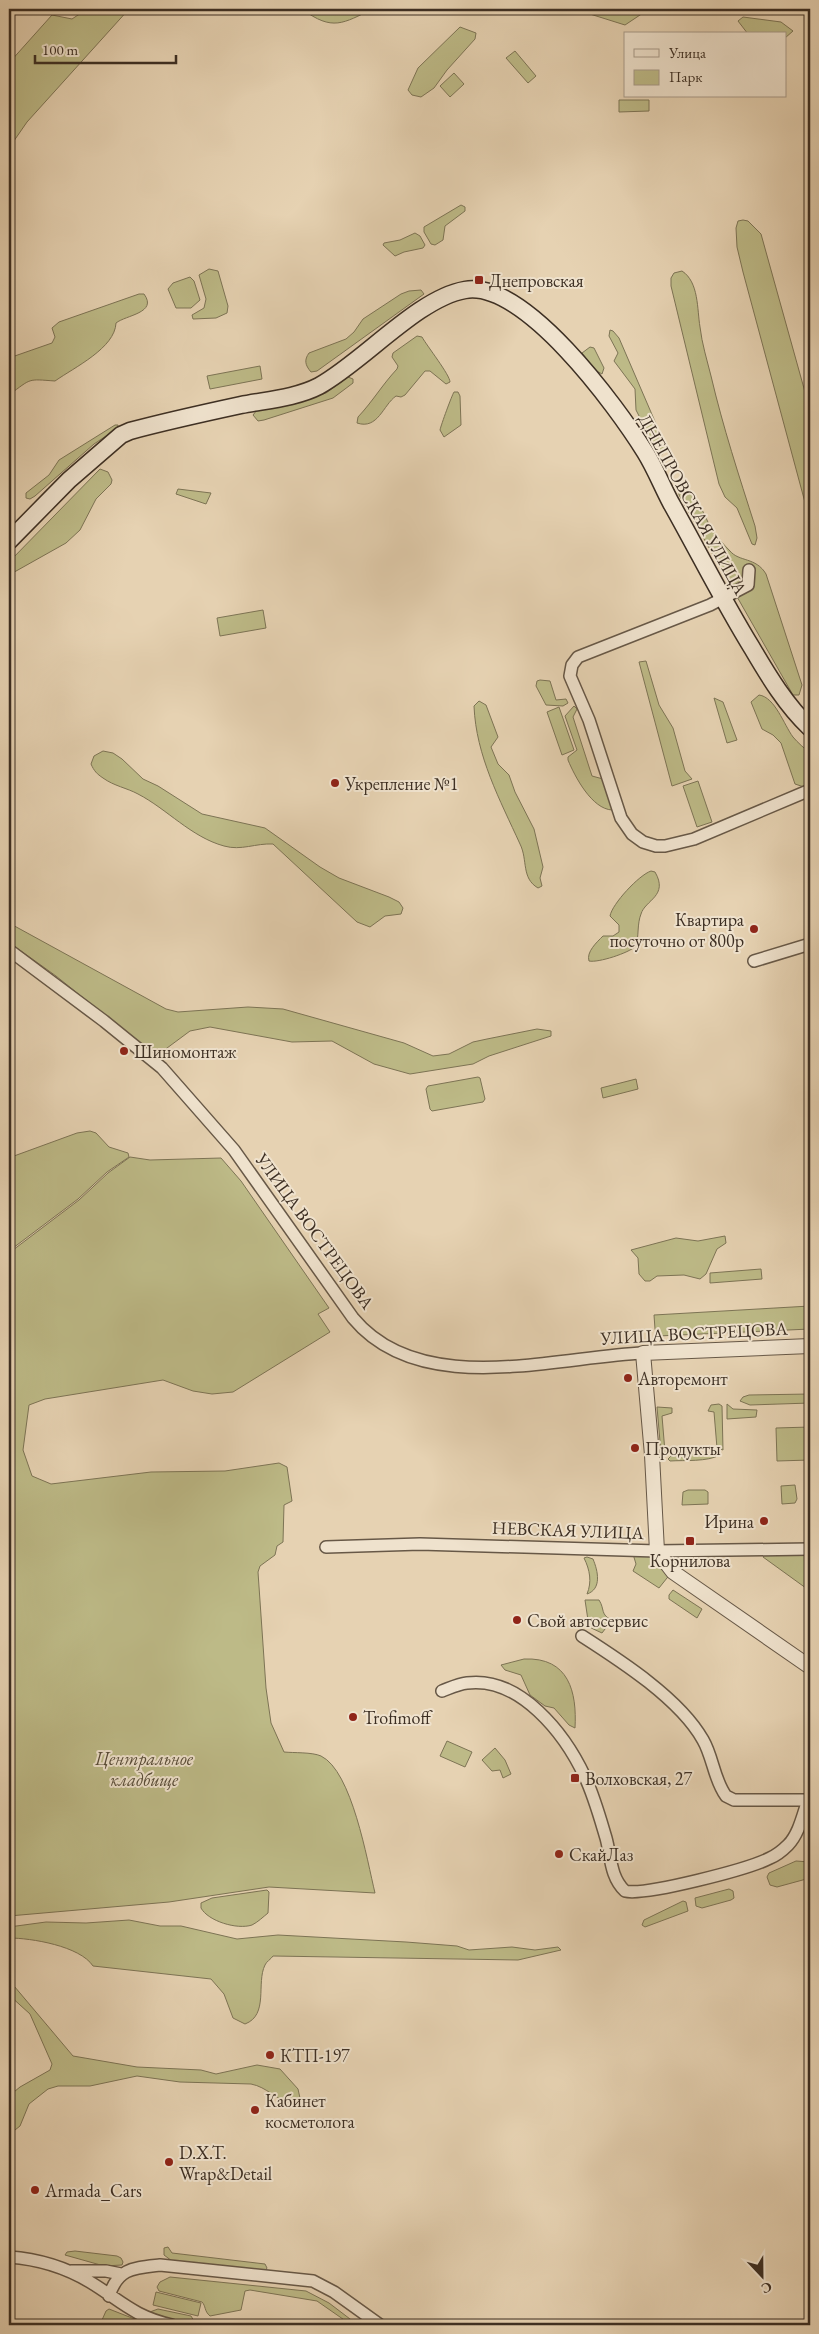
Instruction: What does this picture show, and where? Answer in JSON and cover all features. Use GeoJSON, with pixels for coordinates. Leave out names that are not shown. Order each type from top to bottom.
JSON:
{"type":"FeatureCollection","features":[{"type":"Feature","properties":{"kind":"main road","name":"ДНЕПРОВСКАЯ УЛИЦА"},"geometry":{"type":"LineString","coordinates":[[9,541],[70,480],[121,435],[200,413],[310,390],[351,363],[433,303],[464,290],[487,290],[505,297],[526,312],[552,336],[611,402],[646,454],[723,598],[771,679],[790,706],[810,728]]}},
{"type":"Feature","properties":{"kind":"street"},"geometry":{"type":"LineString","coordinates":[[749,570],[748,585],[723,598],[578,657],[572,665],[570,676],[621,818],[632,834],[648,844],[665,846],[697,838],[810,790]]}},
{"type":"Feature","properties":{"kind":"street"},"geometry":{"type":"LineString","coordinates":[[754,961],[810,944]]}},
{"type":"Feature","properties":{"kind":"street","name":"УЛИЦА ВОСТРЕЦОВА"},"geometry":{"type":"LineString","coordinates":[[9,950],[107,1023],[162,1068],[234,1150],[358,1325],[381,1341],[415,1359],[474,1368],[506,1367],[643,1353],[810,1346]]}},
{"type":"Feature","properties":{"kind":"street"},"geometry":{"type":"LineString","coordinates":[[643,1353],[652,1455],[657,1550],[673,1572],[810,1667]]}},
{"type":"Feature","properties":{"kind":"street","name":"НЕВСКАЯ УЛИЦА"},"geometry":{"type":"LineString","coordinates":[[326,1546],[420,1544],[657,1550],[810,1549]]}},
{"type":"Feature","properties":{"kind":"street"},"geometry":{"type":"LineString","coordinates":[[442,1692],[469,1682],[494,1685],[519,1694],[541,1714],[566,1744],[585,1776],[607,1840],[616,1879],[621,1887],[630,1892],[675,1885],[740,1869],[771,1858],[790,1843],[809,1800],[734,1800],[726,1796],[703,1740],[683,1712],[617,1659],[582,1636]]}},
{"type":"Feature","properties":{"kind":"street"},"geometry":{"type":"LineString","coordinates":[[9,2257],[31,2258],[70,2272],[90,2282],[142,2316],[172,2325]]}},
{"type":"Feature","properties":{"kind":"street"},"geometry":{"type":"LineString","coordinates":[[109,2296],[115,2281],[121,2274],[139,2267],[160,2265],[313,2281],[334,2292],[380,2325]]}},
{"type":"Feature","properties":{"kind":"street"},"geometry":{"type":"LineString","coordinates":[[70,2272],[106,2271],[121,2274]]}},
{"type":"Feature","properties":{"kind":"green space"},"geometry":{"type":"Polygon","coordinates":[[[87,9],[129,9],[27,122],[9,148],[9,63],[52,15],[72,19],[87,9]]]}},
{"type":"Feature","properties":{"kind":"green space"},"geometry":{"type":"Polygon","coordinates":[[[302,9],[373,9],[346,21],[330,23],[322,21],[302,9]]]}},
{"type":"Feature","properties":{"kind":"green space"},"geometry":{"type":"Polygon","coordinates":[[[574,9],[649,9],[625,25],[574,9]]]}},
{"type":"Feature","properties":{"kind":"green space"},"geometry":{"type":"Polygon","coordinates":[[[743,17],[781,22],[793,31],[786,37],[786,32],[746,32],[738,21],[743,17]]]}},
{"type":"Feature","properties":{"kind":"green space"},"geometry":{"type":"Polygon","coordinates":[[[460,27],[476,33],[475,39],[447,70],[434,88],[421,97],[412,95],[408,90],[418,68],[460,27]]]}},
{"type":"Feature","properties":{"kind":"green space"},"geometry":{"type":"Polygon","coordinates":[[[515,51],[536,76],[528,83],[506,58],[515,51]]]}},
{"type":"Feature","properties":{"kind":"green space"},"geometry":{"type":"Polygon","coordinates":[[[454,73],[464,84],[450,97],[440,86],[454,73]]]}},
{"type":"Feature","properties":{"kind":"green space"},"geometry":{"type":"Polygon","coordinates":[[[619,100],[649,100],[649,111],[619,112],[619,100]]]}},
{"type":"Feature","properties":{"kind":"green space"},"geometry":{"type":"Polygon","coordinates":[[[461,205],[465,207],[465,211],[445,226],[443,240],[435,245],[431,244],[424,232],[424,227],[461,205]]]}},
{"type":"Feature","properties":{"kind":"green space"},"geometry":{"type":"Polygon","coordinates":[[[738,221],[748,221],[761,234],[810,410],[810,521],[737,247],[736,228],[738,221]]]}},
{"type":"Feature","properties":{"kind":"green space"},"geometry":{"type":"Polygon","coordinates":[[[415,233],[420,236],[425,245],[423,248],[395,256],[383,245],[384,243],[400,240],[415,233]]]}},
{"type":"Feature","properties":{"kind":"green space"},"geometry":{"type":"Polygon","coordinates":[[[209,269],[218,271],[228,306],[227,313],[216,318],[193,319],[192,315],[204,308],[206,299],[199,275],[209,269]]]}},
{"type":"Feature","properties":{"kind":"green space"},"geometry":{"type":"Polygon","coordinates":[[[682,271],[692,282],[694,289],[701,333],[716,395],[755,526],[757,538],[755,545],[752,544],[737,508],[725,497],[719,484],[671,286],[671,278],[674,273],[682,271]]]}},
{"type":"Feature","properties":{"kind":"green space"},"geometry":{"type":"Polygon","coordinates":[[[190,277],[194,281],[200,300],[191,308],[176,308],[168,289],[173,283],[190,277]]]}},
{"type":"Feature","properties":{"kind":"green space"},"geometry":{"type":"Polygon","coordinates":[[[421,290],[424,294],[317,371],[311,372],[307,367],[306,358],[309,353],[346,339],[354,332],[363,319],[401,294],[421,290]]]}},
{"type":"Feature","properties":{"kind":"green space"},"geometry":{"type":"Polygon","coordinates":[[[139,294],[144,294],[147,305],[139,313],[116,323],[109,341],[93,356],[55,381],[30,381],[9,395],[9,358],[52,343],[55,337],[52,328],[59,322],[139,294]]]}},
{"type":"Feature","properties":{"kind":"green space"},"geometry":{"type":"Polygon","coordinates":[[[610,330],[619,338],[666,447],[665,452],[661,455],[658,453],[636,410],[635,389],[614,361],[618,353],[609,336],[610,330]]]}},
{"type":"Feature","properties":{"kind":"green space"},"geometry":{"type":"Polygon","coordinates":[[[417,336],[422,337],[450,382],[446,384],[430,371],[425,371],[405,395],[401,397],[396,396],[391,400],[375,420],[364,424],[357,423],[358,417],[397,369],[398,366],[392,357],[393,353],[417,336]]]}},
{"type":"Feature","properties":{"kind":"green space"},"geometry":{"type":"Polygon","coordinates":[[[590,347],[594,348],[604,368],[602,374],[595,370],[582,353],[590,347]]]}},
{"type":"Feature","properties":{"kind":"green space"},"geometry":{"type":"Polygon","coordinates":[[[260,366],[262,379],[210,389],[207,376],[260,366]]]}},
{"type":"Feature","properties":{"kind":"green space"},"geometry":{"type":"Polygon","coordinates":[[[348,377],[353,379],[353,383],[333,398],[264,420],[258,421],[253,415],[257,410],[326,393],[348,377]]]}},
{"type":"Feature","properties":{"kind":"green space"},"geometry":{"type":"Polygon","coordinates":[[[454,392],[458,392],[460,396],[461,425],[444,437],[440,430],[454,392]]]}},
{"type":"Feature","properties":{"kind":"green space"},"geometry":{"type":"Polygon","coordinates":[[[115,425],[118,425],[118,428],[94,444],[35,496],[30,499],[26,498],[26,493],[49,475],[59,460],[115,425]]]}},
{"type":"Feature","properties":{"kind":"green space"},"geometry":{"type":"Polygon","coordinates":[[[100,469],[108,472],[112,480],[111,484],[96,499],[80,530],[66,543],[9,575],[9,562],[100,469]]]}},
{"type":"Feature","properties":{"kind":"green space"},"geometry":{"type":"Polygon","coordinates":[[[178,489],[211,493],[206,504],[176,494],[178,489]]]}},
{"type":"Feature","properties":{"kind":"green space"},"geometry":{"type":"Polygon","coordinates":[[[683,489],[689,492],[697,501],[712,530],[728,549],[738,557],[753,562],[766,574],[802,685],[799,695],[793,695],[679,495],[679,491],[683,489]]]}},
{"type":"Feature","properties":{"kind":"green space"},"geometry":{"type":"Polygon","coordinates":[[[263,610],[266,628],[220,636],[217,618],[263,610]]]}},
{"type":"Feature","properties":{"kind":"green space"},"geometry":{"type":"Polygon","coordinates":[[[646,661],[659,705],[673,728],[685,771],[692,779],[672,786],[639,662],[646,661]]]}},
{"type":"Feature","properties":{"kind":"green space"},"geometry":{"type":"Polygon","coordinates":[[[537,681],[550,681],[556,700],[566,699],[568,703],[563,706],[546,705],[536,686],[537,681]]]}},
{"type":"Feature","properties":{"kind":"green space"},"geometry":{"type":"Polygon","coordinates":[[[759,695],[770,701],[779,712],[793,737],[810,753],[810,782],[804,787],[795,784],[781,743],[773,735],[762,729],[751,702],[759,695]]]}},
{"type":"Feature","properties":{"kind":"green space"},"geometry":{"type":"Polygon","coordinates":[[[714,698],[723,702],[737,740],[727,743],[714,698]]]}},
{"type":"Feature","properties":{"kind":"green space"},"geometry":{"type":"Polygon","coordinates":[[[479,701],[486,705],[498,737],[491,747],[498,764],[509,775],[515,792],[534,829],[543,867],[540,878],[542,886],[538,888],[529,879],[522,850],[484,760],[479,742],[474,706],[479,701]]]}},
{"type":"Feature","properties":{"kind":"green space"},"geometry":{"type":"Polygon","coordinates":[[[574,706],[577,709],[573,717],[592,776],[603,779],[614,809],[612,810],[598,804],[591,798],[575,775],[568,760],[568,757],[577,750],[565,716],[574,706]]]}},
{"type":"Feature","properties":{"kind":"green space"},"geometry":{"type":"Polygon","coordinates":[[[559,707],[574,750],[562,755],[547,712],[559,707]]]}},
{"type":"Feature","properties":{"kind":"green space"},"geometry":{"type":"Polygon","coordinates":[[[103,751],[113,753],[143,779],[158,786],[202,814],[265,828],[320,867],[339,878],[399,902],[403,908],[401,914],[385,916],[370,927],[357,922],[273,844],[236,848],[212,842],[190,830],[149,800],[103,778],[93,769],[91,764],[94,756],[103,751]]]}},
{"type":"Feature","properties":{"kind":"green space"},"geometry":{"type":"Polygon","coordinates":[[[698,781],[712,822],[697,827],[683,786],[698,781]]]}},
{"type":"Feature","properties":{"kind":"green space"},"geometry":{"type":"Polygon","coordinates":[[[651,871],[655,872],[659,880],[658,892],[643,909],[639,922],[636,946],[627,952],[613,957],[589,961],[589,954],[603,936],[613,936],[619,932],[619,925],[610,916],[616,904],[633,884],[651,871]]]}},
{"type":"Feature","properties":{"kind":"green space"},"geometry":{"type":"Polygon","coordinates":[[[9,923],[166,1009],[178,1012],[248,1007],[283,1009],[404,1043],[433,1056],[449,1054],[473,1042],[537,1029],[551,1031],[551,1036],[489,1056],[473,1064],[410,1074],[374,1064],[332,1041],[292,1042],[210,1027],[190,1031],[163,1051],[151,1052],[56,976],[10,943],[9,923]]]}},
{"type":"Feature","properties":{"kind":"green space"},"geometry":{"type":"Polygon","coordinates":[[[480,1078],[485,1099],[483,1102],[432,1111],[430,1109],[426,1089],[428,1086],[480,1078]]]}},
{"type":"Feature","properties":{"kind":"green space"},"geometry":{"type":"Polygon","coordinates":[[[636,1079],[638,1089],[603,1098],[601,1088],[636,1079]]]}},
{"type":"Feature","properties":{"kind":"green space"},"geometry":{"type":"Polygon","coordinates":[[[90,1131],[96,1133],[109,1147],[128,1153],[129,1157],[107,1172],[78,1199],[9,1251],[9,1161],[14,1156],[77,1133],[90,1131]]]}},
{"type":"Feature","properties":{"kind":"green space","name":"Центральное кладбище"},"geometry":{"type":"Polygon","coordinates":[[[130,1157],[150,1160],[221,1158],[241,1181],[329,1308],[318,1314],[330,1332],[233,1392],[212,1394],[193,1391],[163,1380],[45,1399],[29,1405],[23,1450],[32,1476],[51,1484],[151,1472],[225,1471],[279,1463],[287,1467],[292,1501],[284,1505],[283,1542],[277,1546],[275,1555],[260,1566],[258,1572],[266,1688],[271,1723],[284,1752],[308,1753],[321,1756],[332,1765],[341,1779],[357,1818],[375,1893],[269,1887],[169,1902],[9,1916],[9,1253],[79,1200],[108,1173],[130,1157]]]}},
{"type":"Feature","properties":{"kind":"green space"},"geometry":{"type":"Polygon","coordinates":[[[725,1236],[726,1243],[717,1249],[706,1274],[700,1279],[684,1275],[657,1276],[650,1281],[645,1281],[639,1274],[638,1258],[631,1250],[676,1238],[698,1241],[725,1236]]]}},
{"type":"Feature","properties":{"kind":"green space"},"geometry":{"type":"Polygon","coordinates":[[[761,1269],[762,1279],[710,1283],[710,1273],[761,1269]]]}},
{"type":"Feature","properties":{"kind":"green space"},"geometry":{"type":"Polygon","coordinates":[[[810,1306],[810,1329],[658,1336],[655,1329],[654,1315],[810,1306]]]}},
{"type":"Feature","properties":{"kind":"green space"},"geometry":{"type":"Polygon","coordinates":[[[810,1394],[810,1403],[750,1405],[740,1401],[743,1397],[749,1395],[810,1394]]]}},
{"type":"Feature","properties":{"kind":"green space"},"geometry":{"type":"Polygon","coordinates":[[[719,1404],[722,1406],[723,1450],[717,1448],[714,1412],[708,1411],[711,1405],[719,1404]]]}},
{"type":"Feature","properties":{"kind":"green space"},"geometry":{"type":"Polygon","coordinates":[[[727,1404],[733,1409],[757,1410],[756,1417],[727,1419],[727,1404]]]}},
{"type":"Feature","properties":{"kind":"green space"},"geometry":{"type":"Polygon","coordinates":[[[657,1407],[672,1408],[672,1413],[662,1416],[665,1452],[661,1453],[657,1407]]]}},
{"type":"Feature","properties":{"kind":"green space"},"geometry":{"type":"Polygon","coordinates":[[[810,1427],[810,1460],[777,1461],[776,1428],[810,1427]]]}},
{"type":"Feature","properties":{"kind":"green space"},"geometry":{"type":"Polygon","coordinates":[[[714,1453],[720,1455],[709,1459],[696,1460],[670,1461],[668,1459],[671,1456],[714,1453]]]}},
{"type":"Feature","properties":{"kind":"green space"},"geometry":{"type":"Polygon","coordinates":[[[795,1485],[797,1499],[795,1503],[782,1504],[781,1486],[795,1485]]]}},
{"type":"Feature","properties":{"kind":"green space"},"geometry":{"type":"Polygon","coordinates":[[[688,1490],[705,1490],[708,1492],[708,1504],[682,1505],[683,1492],[688,1490]]]}},
{"type":"Feature","properties":{"kind":"green space"},"geometry":{"type":"Polygon","coordinates":[[[655,1552],[671,1573],[659,1588],[633,1571],[636,1564],[633,1554],[655,1552]]]}},
{"type":"Feature","properties":{"kind":"green space"},"geometry":{"type":"Polygon","coordinates":[[[810,1553],[810,1591],[763,1557],[765,1554],[810,1553]]]}},
{"type":"Feature","properties":{"kind":"green space"},"geometry":{"type":"Polygon","coordinates":[[[584,1558],[593,1559],[598,1579],[595,1588],[587,1594],[590,1576],[584,1558]]]}},
{"type":"Feature","properties":{"kind":"green space"},"geometry":{"type":"Polygon","coordinates":[[[673,1590],[702,1609],[697,1618],[669,1599],[669,1595],[673,1590]]]}},
{"type":"Feature","properties":{"kind":"green space"},"geometry":{"type":"Polygon","coordinates":[[[585,1600],[599,1600],[604,1614],[612,1620],[602,1633],[589,1627],[585,1600]]]}},
{"type":"Feature","properties":{"kind":"green space"},"geometry":{"type":"Polygon","coordinates":[[[524,1659],[539,1660],[551,1664],[560,1670],[567,1679],[572,1690],[574,1702],[575,1728],[569,1725],[554,1708],[545,1706],[530,1695],[521,1675],[505,1670],[501,1665],[524,1659]]]}},
{"type":"Feature","properties":{"kind":"green space"},"geometry":{"type":"Polygon","coordinates":[[[447,1741],[472,1752],[465,1767],[440,1756],[447,1741]]]}},
{"type":"Feature","properties":{"kind":"green space"},"geometry":{"type":"Polygon","coordinates":[[[495,1748],[505,1760],[511,1774],[503,1778],[500,1770],[492,1771],[482,1760],[495,1748]]]}},
{"type":"Feature","properties":{"kind":"green space"},"geometry":{"type":"Polygon","coordinates":[[[796,1861],[810,1862],[810,1878],[777,1887],[770,1885],[767,1877],[769,1873],[796,1861]]]}},
{"type":"Feature","properties":{"kind":"green space"},"geometry":{"type":"Polygon","coordinates":[[[729,1889],[733,1891],[734,1898],[731,1900],[702,1908],[696,1906],[695,1898],[729,1889]]]}},
{"type":"Feature","properties":{"kind":"green space"},"geometry":{"type":"Polygon","coordinates":[[[267,1890],[269,1892],[268,1913],[252,1925],[239,1926],[223,1923],[210,1917],[201,1908],[201,1903],[212,1898],[267,1890]]]}},
{"type":"Feature","properties":{"kind":"green space"},"geometry":{"type":"Polygon","coordinates":[[[683,1901],[686,1902],[688,1911],[645,1927],[642,1925],[644,1920],[683,1901]]]}},
{"type":"Feature","properties":{"kind":"green space"},"geometry":{"type":"Polygon","coordinates":[[[129,1920],[160,1926],[181,1926],[237,1939],[278,1935],[457,1946],[469,1950],[512,1947],[535,1950],[558,1947],[561,1950],[518,1960],[273,1956],[266,1964],[263,1972],[260,2006],[257,2014],[245,2024],[233,2018],[224,1994],[211,1979],[93,1966],[87,1959],[67,1948],[42,1942],[9,1938],[9,1927],[46,1922],[86,1923],[129,1920]]]}},
{"type":"Feature","properties":{"kind":"green space"},"geometry":{"type":"Polygon","coordinates":[[[9,1980],[73,2056],[137,2067],[201,2070],[216,2074],[257,2065],[280,2069],[298,2089],[300,2098],[291,2103],[251,2084],[180,2082],[137,2076],[90,2086],[58,2086],[48,2089],[29,2104],[20,2126],[15,2130],[9,2130],[9,2096],[20,2087],[50,2070],[52,2064],[30,2014],[9,1995],[9,1980]]]}},
{"type":"Feature","properties":{"kind":"green space"},"geometry":{"type":"Polygon","coordinates":[[[168,2247],[172,2253],[265,2264],[267,2268],[265,2271],[172,2261],[164,2255],[164,2248],[168,2247]]]}},
{"type":"Feature","properties":{"kind":"green space"},"geometry":{"type":"Polygon","coordinates":[[[75,2251],[117,2256],[123,2262],[122,2265],[104,2266],[65,2255],[67,2252],[75,2251]]]}},
{"type":"Feature","properties":{"kind":"green space"},"geometry":{"type":"Polygon","coordinates":[[[170,2277],[306,2291],[329,2303],[354,2322],[350,2324],[317,2301],[250,2290],[245,2291],[241,2310],[210,2316],[202,2302],[159,2291],[157,2287],[160,2282],[170,2277]]]}},
{"type":"Feature","properties":{"kind":"green space"},"geometry":{"type":"Polygon","coordinates":[[[156,2292],[201,2303],[198,2316],[153,2305],[156,2292]]]}},
{"type":"Feature","properties":{"kind":"green space"},"geometry":{"type":"Polygon","coordinates":[[[109,2309],[150,2325],[104,2325],[102,2320],[109,2309]]]}},
{"type":"Feature","properties":{"kind":"green space"},"geometry":{"type":"Polygon","coordinates":[[[158,2309],[191,2316],[194,2321],[192,2325],[187,2325],[147,2313],[158,2309]]]}},
{"type":"Feature","properties":{"kind":"place","name":"Днепровская"},"geometry":{"type":"Point","coordinates":[479,280]}},
{"type":"Feature","properties":{"kind":"place","name":"Укрепление №1"},"geometry":{"type":"Point","coordinates":[335,783]}},
{"type":"Feature","properties":{"kind":"place","name":"Квартира посуточно от 800р"},"geometry":{"type":"Point","coordinates":[754,929]}},
{"type":"Feature","properties":{"kind":"place","name":"Шиномонтаж"},"geometry":{"type":"Point","coordinates":[124,1051]}},
{"type":"Feature","properties":{"kind":"place","name":"Авторемонт"},"geometry":{"type":"Point","coordinates":[628,1378]}},
{"type":"Feature","properties":{"kind":"place","name":"Продукты"},"geometry":{"type":"Point","coordinates":[635,1448]}},
{"type":"Feature","properties":{"kind":"place","name":"Ирина"},"geometry":{"type":"Point","coordinates":[764,1521]}},
{"type":"Feature","properties":{"kind":"place","name":"Корнилова"},"geometry":{"type":"Point","coordinates":[690,1541]}},
{"type":"Feature","properties":{"kind":"place","name":"Свой автосервис"},"geometry":{"type":"Point","coordinates":[517,1620]}},
{"type":"Feature","properties":{"kind":"place","name":"Trofimoff"},"geometry":{"type":"Point","coordinates":[353,1717]}},
{"type":"Feature","properties":{"kind":"place","name":"Волховская, 27"},"geometry":{"type":"Point","coordinates":[575,1778]}},
{"type":"Feature","properties":{"kind":"place","name":"СкайЛаз"},"geometry":{"type":"Point","coordinates":[559,1854]}},
{"type":"Feature","properties":{"kind":"place","name":"КТП-197"},"geometry":{"type":"Point","coordinates":[270,2055]}},
{"type":"Feature","properties":{"kind":"place","name":"Кабинет косметолога"},"geometry":{"type":"Point","coordinates":[255,2110]}},
{"type":"Feature","properties":{"kind":"place","name":"D.X.T. Wrap&Detail"},"geometry":{"type":"Point","coordinates":[169,2162]}},
{"type":"Feature","properties":{"kind":"place","name":"Armada_Cars"},"geometry":{"type":"Point","coordinates":[35,2190]}}]}
